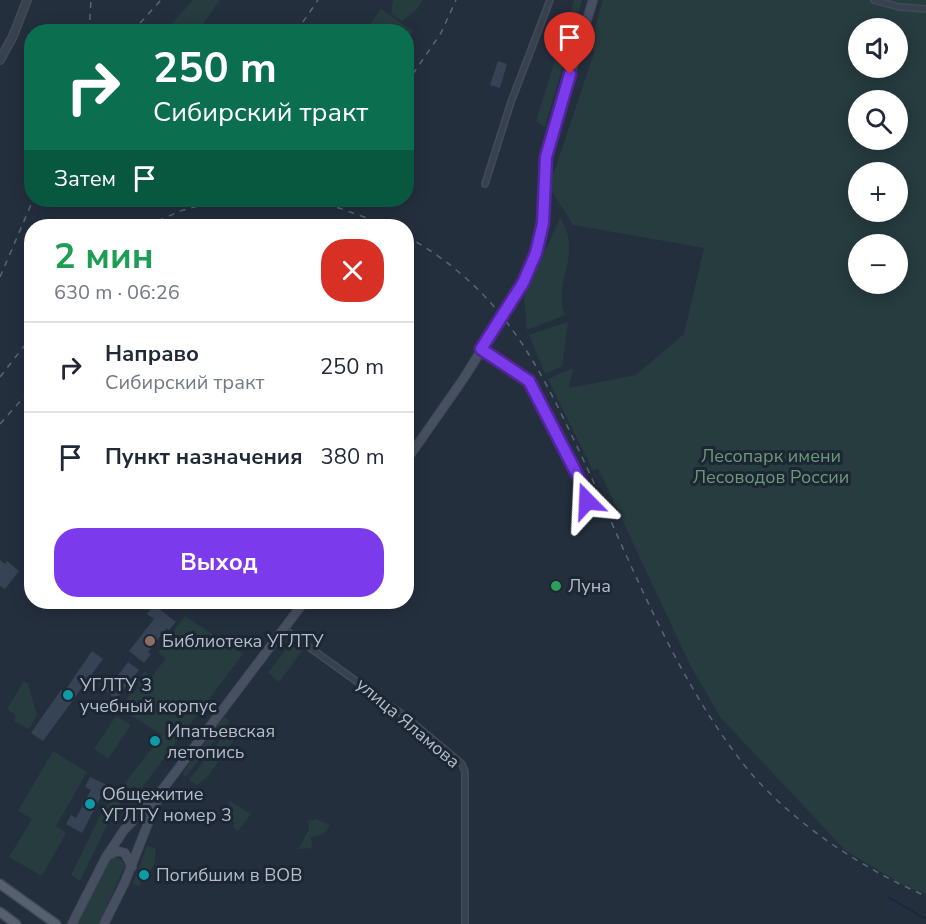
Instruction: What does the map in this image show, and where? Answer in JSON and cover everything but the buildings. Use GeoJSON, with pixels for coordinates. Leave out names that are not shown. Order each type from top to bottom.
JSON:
{"type":"FeatureCollection","features":[{"type":"Feature","properties":{"kind":"main road"},"geometry":{"type":"LineString","coordinates":[[414,448],[523,283],[536,253],[543,223],[544,179],[549,144],[593,0]]}},
{"type":"Feature","properties":{"kind":"main road"},"geometry":{"type":"LineString","coordinates":[[72,924],[106,857],[132,822],[159,794],[299,609]]}},
{"type":"Feature","properties":{"kind":"main road"},"geometry":{"type":"LineString","coordinates":[[104,924],[132,867],[159,794]]}},
{"type":"Feature","properties":{"kind":"main road"},"geometry":{"type":"LineString","coordinates":[[132,822],[139,824],[140,842]]}},
{"type":"Feature","properties":{"kind":"main road"},"geometry":{"type":"LineString","coordinates":[[106,857],[112,852],[122,852],[128,856],[132,867]]}},
{"type":"Feature","properties":{"kind":"main road"},"geometry":{"type":"LineString","coordinates":[[0,884],[56,924]]}},
{"type":"Feature","properties":{"kind":"main road"},"geometry":{"type":"LineString","coordinates":[[0,912],[16,924]]}},
{"type":"Feature","properties":{"kind":"street"},"geometry":{"type":"LineString","coordinates":[[0,60],[18,25],[27,0]]}},
{"type":"Feature","properties":{"kind":"street"},"geometry":{"type":"LineString","coordinates":[[486,184],[511,102],[550,0]]}},
{"type":"Feature","properties":{"kind":"street"},"geometry":{"type":"LineString","coordinates":[[874,0],[899,7],[926,9]]}},
{"type":"Feature","properties":{"kind":"street"},"geometry":{"type":"LineString","coordinates":[[481,349],[529,381],[582,484],[587,501]]}},
{"type":"Feature","properties":{"kind":"street","name":"улица Яламова"},"geometry":{"type":"LineString","coordinates":[[284,629],[406,717],[462,764],[465,772],[465,924]]}},
{"type":"Feature","properties":{"kind":"green space"},"geometry":{"type":"Polygon","coordinates":[[[193,0],[220,0],[203,24],[171,24],[193,0]]]}},
{"type":"Feature","properties":{"kind":"green space"},"geometry":{"type":"Polygon","coordinates":[[[393,0],[423,0],[417,9],[402,21],[391,14],[393,0]]]}},
{"type":"Feature","properties":{"kind":"green space"},"geometry":{"type":"Polygon","coordinates":[[[574,0],[582,0],[545,127],[536,121],[574,0]]]}},
{"type":"Feature","properties":{"kind":"green space","name":"Лесопарк имени Лесоводов России"},"geometry":{"type":"Polygon","coordinates":[[[603,0],[926,0],[926,894],[907,887],[846,851],[721,718],[690,665],[598,468],[593,471],[548,379],[573,368],[569,388],[636,375],[684,334],[704,248],[573,225],[549,187],[594,53],[592,39],[603,0]]]}},
{"type":"Feature","properties":{"kind":"green space"},"geometry":{"type":"Polygon","coordinates":[[[381,9],[403,24],[372,24],[381,9]]]}},
{"type":"Feature","properties":{"kind":"green space"},"geometry":{"type":"Polygon","coordinates":[[[560,218],[567,231],[569,243],[562,291],[565,315],[527,330],[524,297],[560,218]]]}},
{"type":"Feature","properties":{"kind":"green space"},"geometry":{"type":"Polygon","coordinates":[[[568,322],[562,366],[545,374],[529,335],[568,322]]]}},
{"type":"Feature","properties":{"kind":"green space"},"geometry":{"type":"Polygon","coordinates":[[[185,616],[243,654],[140,790],[133,786],[110,819],[80,881],[71,875],[101,814],[162,735],[127,713],[130,708],[123,705],[131,692],[133,694],[140,685],[137,682],[145,671],[151,677],[148,682],[166,658],[158,653],[185,616]]]}},
{"type":"Feature","properties":{"kind":"green space"},"geometry":{"type":"Polygon","coordinates":[[[291,642],[302,651],[279,682],[268,673],[291,642]]]}},
{"type":"Feature","properties":{"kind":"green space"},"geometry":{"type":"Polygon","coordinates":[[[24,681],[28,684],[37,715],[29,729],[14,721],[16,715],[7,709],[24,681]]]}},
{"type":"Feature","properties":{"kind":"green space"},"geometry":{"type":"Polygon","coordinates":[[[116,716],[131,725],[108,759],[94,749],[116,716]]]}},
{"type":"Feature","properties":{"kind":"green space"},"geometry":{"type":"Polygon","coordinates":[[[224,717],[230,721],[184,776],[183,773],[224,717]]]}},
{"type":"Feature","properties":{"kind":"green space"},"geometry":{"type":"Polygon","coordinates":[[[225,734],[234,740],[208,776],[197,785],[189,780],[225,734]]]}},
{"type":"Feature","properties":{"kind":"green space"},"geometry":{"type":"Polygon","coordinates":[[[53,751],[87,772],[56,826],[66,833],[42,876],[9,857],[32,819],[18,811],[53,751]]]}},
{"type":"Feature","properties":{"kind":"green space"},"geometry":{"type":"Polygon","coordinates":[[[230,801],[251,814],[238,831],[233,827],[235,823],[221,815],[230,801]]]}},
{"type":"Feature","properties":{"kind":"green space"},"geometry":{"type":"Polygon","coordinates":[[[317,819],[330,825],[324,834],[311,837],[312,848],[298,849],[309,830],[308,821],[317,819]]]}},
{"type":"Feature","properties":{"kind":"green space"},"geometry":{"type":"Polygon","coordinates":[[[147,846],[155,848],[155,863],[139,886],[133,884],[147,846]]]}},
{"type":"Feature","properties":{"kind":"green space"},"geometry":{"type":"Polygon","coordinates":[[[116,857],[122,860],[125,866],[99,924],[76,924],[109,860],[116,857]]]}},
{"type":"Feature","properties":{"kind":"waterway"},"geometry":{"type":"LineString","coordinates":[[888,897],[926,919]]}},
{"type":"Feature","properties":{"kind":"railway"},"geometry":{"type":"LineString","coordinates":[[90,24],[91,0]]}},
{"type":"Feature","properties":{"kind":"railway"},"geometry":{"type":"LineString","coordinates":[[139,24],[161,0]]}},
{"type":"Feature","properties":{"kind":"railway"},"geometry":{"type":"LineString","coordinates":[[302,24],[318,0]]}},
{"type":"Feature","properties":{"kind":"railway"},"geometry":{"type":"LineString","coordinates":[[414,72],[441,33],[456,0]]}},
{"type":"Feature","properties":{"kind":"railway"},"geometry":{"type":"LineString","coordinates":[[25,219],[30,207]]}},
{"type":"Feature","properties":{"kind":"railway"},"geometry":{"type":"LineString","coordinates":[[162,219],[195,207]]}},
{"type":"Feature","properties":{"kind":"railway"},"geometry":{"type":"LineString","coordinates":[[334,207],[370,219]]}},
{"type":"Feature","properties":{"kind":"railway"},"geometry":{"type":"LineString","coordinates":[[0,277],[24,221]]}},
{"type":"Feature","properties":{"kind":"railway"},"geometry":{"type":"LineString","coordinates":[[414,241],[440,257],[493,305],[533,361],[583,459],[673,653],[694,691],[741,761],[779,802],[825,839],[875,871],[926,896]]}},
{"type":"Feature","properties":{"kind":"railway"},"geometry":{"type":"LineString","coordinates":[[0,377],[24,346]]}},
{"type":"Feature","properties":{"kind":"railway"},"geometry":{"type":"LineString","coordinates":[[0,424],[24,397]]}},
{"type":"Feature","properties":{"kind":"place","name":"Луна"},"geometry":{"type":"Point","coordinates":[556,586]}},
{"type":"Feature","properties":{"kind":"place","name":"Библиотека УГЛТУ"},"geometry":{"type":"Point","coordinates":[150,641]}},
{"type":"Feature","properties":{"kind":"place","name":"УГЛТУ 3 учебный корпус"},"geometry":{"type":"Point","coordinates":[68,695]}},
{"type":"Feature","properties":{"kind":"place","name":"Ипатьевская летопись"},"geometry":{"type":"Point","coordinates":[155,741]}},
{"type":"Feature","properties":{"kind":"place","name":"Общежитие УГЛТУ номер 3"},"geometry":{"type":"Point","coordinates":[90,804]}},
{"type":"Feature","properties":{"kind":"place","name":"Погибшим в ВОВ"},"geometry":{"type":"Point","coordinates":[144,875]}},
{"type":"Feature","properties":{"kind":"route"},"geometry":{"type":"LineString","coordinates":[[570,74],[546,157],[543,223],[536,253],[523,283],[481,349],[529,381],[582,484],[587,501]]}}]}
